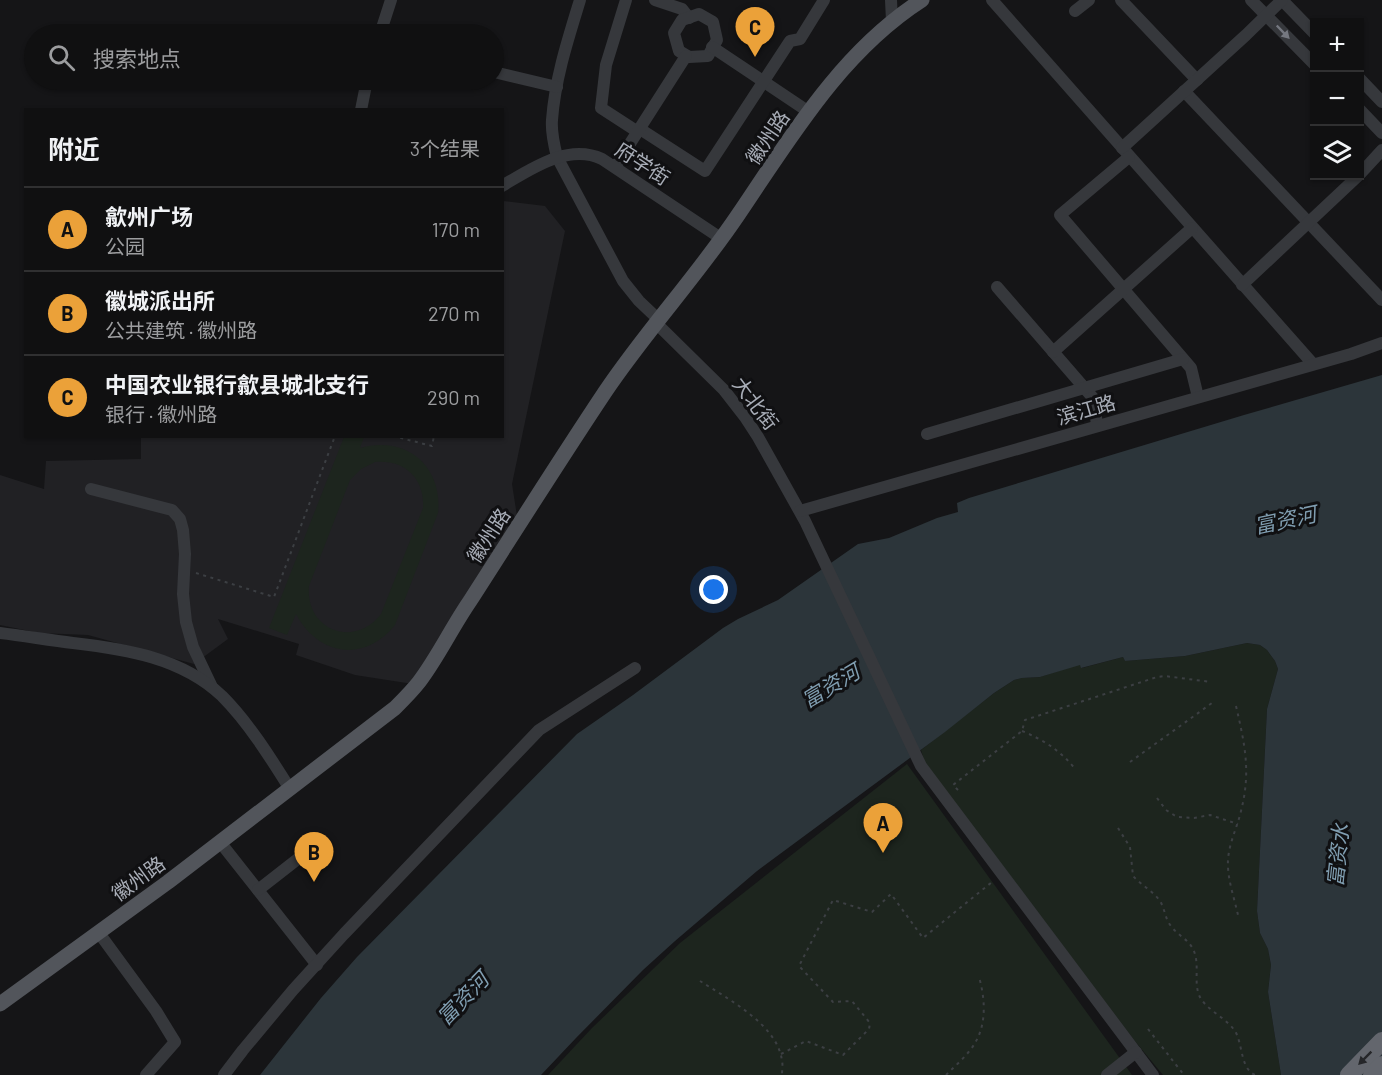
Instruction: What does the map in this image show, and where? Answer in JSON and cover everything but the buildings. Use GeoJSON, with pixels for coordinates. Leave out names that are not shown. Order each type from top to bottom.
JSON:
{"type":"FeatureCollection","features":[{"type":"Feature","properties":{"kind":"highway"},"geometry":{"type":"LineString","coordinates":[[1348,1075],[1382,1041]]}},
{"type":"Feature","properties":{"kind":"highway"},"geometry":{"type":"LineString","coordinates":[[1372,1075],[1382,1065]]}},
{"type":"Feature","properties":{"kind":"main road","name":"徽州路"},"geometry":{"type":"LineString","coordinates":[[0,1004],[99,933],[290,789],[395,708],[420,681],[606,391],[722,239],[810,111],[864,46],[892,21],[922,0]]}},
{"type":"Feature","properties":{"kind":"street"},"geometry":{"type":"LineString","coordinates":[[383,24],[391,0]]}},
{"type":"Feature","properties":{"kind":"street"},"geometry":{"type":"LineString","coordinates":[[557,157],[552,121],[561,62],[580,0]]}},
{"type":"Feature","properties":{"kind":"street"},"geometry":{"type":"LineString","coordinates":[[626,0],[606,65],[601,108],[705,171],[790,41],[800,39],[824,0]]}},
{"type":"Feature","properties":{"kind":"street"},"geometry":{"type":"LineString","coordinates":[[655,0],[682,9],[689,18]]}},
{"type":"Feature","properties":{"kind":"street"},"geometry":{"type":"LineString","coordinates":[[891,0],[892,21]]}},
{"type":"Feature","properties":{"kind":"street"},"geometry":{"type":"LineString","coordinates":[[992,0],[1313,364]]}},
{"type":"Feature","properties":{"kind":"street"},"geometry":{"type":"LineString","coordinates":[[1075,11],[1089,0]]}},
{"type":"Feature","properties":{"kind":"street"},"geometry":{"type":"LineString","coordinates":[[1121,0],[1197,80]]}},
{"type":"Feature","properties":{"kind":"street"},"geometry":{"type":"LineString","coordinates":[[1251,0],[1310,60]]}},
{"type":"Feature","properties":{"kind":"street"},"geometry":{"type":"LineString","coordinates":[[1198,397],[1191,368],[1060,214],[1184,91],[1282,0],[1310,29]]}},
{"type":"Feature","properties":{"kind":"street"},"geometry":{"type":"LineString","coordinates":[[699,14],[713,22],[717,40],[712,47],[708,56],[686,56],[679,51],[674,33],[682,20],[699,14]]}},
{"type":"Feature","properties":{"kind":"street"},"geometry":{"type":"LineString","coordinates":[[712,47],[810,111]]}},
{"type":"Feature","properties":{"kind":"street"},"geometry":{"type":"LineString","coordinates":[[615,167],[686,56]]}},
{"type":"Feature","properties":{"kind":"street"},"geometry":{"type":"LineString","coordinates":[[504,74],[557,87]]}},
{"type":"Feature","properties":{"kind":"street"},"geometry":{"type":"LineString","coordinates":[[1364,84],[1382,102]]}},
{"type":"Feature","properties":{"kind":"street"},"geometry":{"type":"LineString","coordinates":[[361,108],[365,90]]}},
{"type":"Feature","properties":{"kind":"street"},"geometry":{"type":"LineString","coordinates":[[1184,91],[1382,300]]}},
{"type":"Feature","properties":{"kind":"street"},"geometry":{"type":"LineString","coordinates":[[1364,115],[1382,133]]}},
{"type":"Feature","properties":{"kind":"street"},"geometry":{"type":"LineString","coordinates":[[1364,170],[1382,150]]}},
{"type":"Feature","properties":{"kind":"street","name":"府学街"},"geometry":{"type":"LineString","coordinates":[[504,185],[557,157],[589,154],[615,167],[722,239]]}},
{"type":"Feature","properties":{"kind":"street","name":"大北街"},"geometry":{"type":"LineString","coordinates":[[557,157],[623,281],[657,322],[724,390],[745,417],[770,457],[802,516],[921,766],[1153,1075]]}},
{"type":"Feature","properties":{"kind":"street"},"geometry":{"type":"LineString","coordinates":[[1242,285],[1354,180]]}},
{"type":"Feature","properties":{"kind":"street"},"geometry":{"type":"LineString","coordinates":[[1053,352],[1192,228]]}},
{"type":"Feature","properties":{"kind":"street"},"geometry":{"type":"LineString","coordinates":[[997,287],[1094,399],[1097,426]]}},
{"type":"Feature","properties":{"kind":"street","name":"滨江路"},"geometry":{"type":"LineString","coordinates":[[802,516],[1097,426],[1382,343]]}},
{"type":"Feature","properties":{"kind":"street"},"geometry":{"type":"LineString","coordinates":[[927,434],[1183,359]]}},
{"type":"Feature","properties":{"kind":"street"},"geometry":{"type":"LineString","coordinates":[[91,489],[172,510],[180,519],[185,554],[184,608],[193,647],[212,688]]}},
{"type":"Feature","properties":{"kind":"street"},"geometry":{"type":"LineString","coordinates":[[0,633],[129,651],[190,672],[212,688],[232,708],[290,789]]}},
{"type":"Feature","properties":{"kind":"street"},"geometry":{"type":"LineString","coordinates":[[224,1075],[268,1020],[344,934],[539,730],[635,668]]}},
{"type":"Feature","properties":{"kind":"street"},"geometry":{"type":"LineString","coordinates":[[220,842],[317,965]]}},
{"type":"Feature","properties":{"kind":"street"},"geometry":{"type":"LineString","coordinates":[[258,890],[308,850]]}},
{"type":"Feature","properties":{"kind":"street"},"geometry":{"type":"LineString","coordinates":[[99,933],[156,1011],[175,1042],[146,1075]]}},
{"type":"Feature","properties":{"kind":"street"},"geometry":{"type":"LineString","coordinates":[[1107,1075],[1136,1052]]}},
{"type":"Feature","properties":{"kind":"path"},"geometry":{"type":"LineString","coordinates":[[184,571],[201,574],[274,597],[334,438]]}},
{"type":"Feature","properties":{"kind":"path"},"geometry":{"type":"LineString","coordinates":[[401,438],[432,446],[434,438]]}},
{"type":"Feature","properties":{"kind":"path"},"geometry":{"type":"LineString","coordinates":[[958,790],[953,785],[1022,731],[1025,720],[1157,677],[1210,682]]}},
{"type":"Feature","properties":{"kind":"path"},"geometry":{"type":"LineString","coordinates":[[1130,762],[1212,703]]}},
{"type":"Feature","properties":{"kind":"path"},"geometry":{"type":"LineString","coordinates":[[1236,706],[1245,743],[1247,767],[1245,793],[1238,824],[1230,845],[1228,865],[1238,915]]}},
{"type":"Feature","properties":{"kind":"path"},"geometry":{"type":"LineString","coordinates":[[1022,731],[1052,746],[1076,770]]}},
{"type":"Feature","properties":{"kind":"path"},"geometry":{"type":"LineString","coordinates":[[1157,798],[1166,810],[1177,817],[1194,818],[1210,815],[1238,824]]}},
{"type":"Feature","properties":{"kind":"path"},"geometry":{"type":"LineString","coordinates":[[1118,828],[1130,847],[1133,876],[1159,899],[1171,927],[1192,947],[1197,966],[1197,986],[1201,998],[1234,1030],[1247,1069],[1256,1075]]}},
{"type":"Feature","properties":{"kind":"path"},"geometry":{"type":"LineString","coordinates":[[781,1054],[806,1041],[843,1055],[869,1029],[870,1023],[852,1001],[833,1002],[799,966],[833,900],[872,912],[891,894],[923,938],[1002,874]]}},
{"type":"Feature","properties":{"kind":"path"},"geometry":{"type":"LineString","coordinates":[[946,1075],[969,1052],[979,1036],[984,1002],[979,977]]}},
{"type":"Feature","properties":{"kind":"path"},"geometry":{"type":"LineString","coordinates":[[700,981],[748,1011],[772,1037],[781,1054],[782,1075]]}},
{"type":"Feature","properties":{"kind":"path"},"geometry":{"type":"LineString","coordinates":[[1148,1029],[1184,1075]]}},
{"type":"Feature","properties":{"kind":"path"},"geometry":{"type":"LineString","coordinates":[[1175,1075],[1180,1070]]}},
{"type":"Feature","properties":{"kind":"shaded area"},"geometry":{"type":"Polygon","coordinates":[[[504,201],[545,206],[565,231],[512,484],[517,516],[413,684],[355,675],[296,655],[299,644],[218,619],[228,639],[194,664],[88,635],[39,633],[0,625],[0,475],[44,489],[46,461],[141,459],[141,438],[504,438],[504,201]]]}},
{"type":"Feature","properties":{"kind":"shaded area"},"geometry":{"type":"Polygon","coordinates":[[[344,438],[364,438],[360,448],[377,445],[392,446],[406,450],[418,458],[428,468],[434,481],[438,496],[438,513],[395,625],[383,637],[370,645],[356,649],[342,650],[317,639],[305,628],[296,614],[287,635],[269,628],[344,438]],[[375,462],[361,469],[350,480],[309,586],[310,601],[315,614],[333,630],[358,631],[370,625],[381,614],[423,508],[421,488],[417,480],[411,473],[395,464],[375,462]]]}},
{"type":"Feature","properties":{"kind":"shaded area"},"geometry":{"type":"Polygon","coordinates":[[[1247,643],[1260,645],[1267,650],[1278,669],[1267,709],[1257,911],[1260,933],[1268,949],[1271,965],[1268,992],[1281,1075],[1163,1075],[1134,1040],[925,763],[921,750],[1014,680],[1040,677],[1080,664],[1082,668],[1123,657],[1125,661],[1185,656],[1247,643]]]}},
{"type":"Feature","properties":{"kind":"shaded area"},"geometry":{"type":"Polygon","coordinates":[[[907,764],[1132,1075],[548,1075],[592,1028],[680,943],[907,764]]]}},
{"type":"Feature","properties":{"kind":"water"},"geometry":{"type":"Polygon","coordinates":[[[1382,375],[1382,1075],[1281,1075],[1268,992],[1271,965],[1268,949],[1260,933],[1257,911],[1267,709],[1278,669],[1267,650],[1260,645],[1247,643],[1185,656],[1125,661],[1123,657],[1081,668],[1080,665],[1040,677],[1014,680],[757,871],[643,970],[541,1075],[260,1075],[357,957],[577,734],[723,628],[778,600],[858,544],[889,538],[958,512],[957,503],[969,498],[1382,375]]]}},
{"type":"Feature","properties":{"kind":"place","name":"中国农业银行歙县城北支行"},"geometry":{"type":"Point","coordinates":[755,57]}},
{"type":"Feature","properties":{"kind":"place","name":"歙州广场"},"geometry":{"type":"Point","coordinates":[883,853]}},
{"type":"Feature","properties":{"kind":"place","name":"徽城派出所"},"geometry":{"type":"Point","coordinates":[314,882]}},
{"type":"Feature","properties":{"kind":"water label","name":"富资河"},"geometry":{"type":"Point","coordinates":[1285,519]}},
{"type":"Feature","properties":{"kind":"water label","name":"富资河"},"geometry":{"type":"Point","coordinates":[830,685]}},
{"type":"Feature","properties":{"kind":"water label","name":"富资水"},"geometry":{"type":"Point","coordinates":[1337,855]}},
{"type":"Feature","properties":{"kind":"water label","name":"富资河"},"geometry":{"type":"Point","coordinates":[462,998]}}]}
